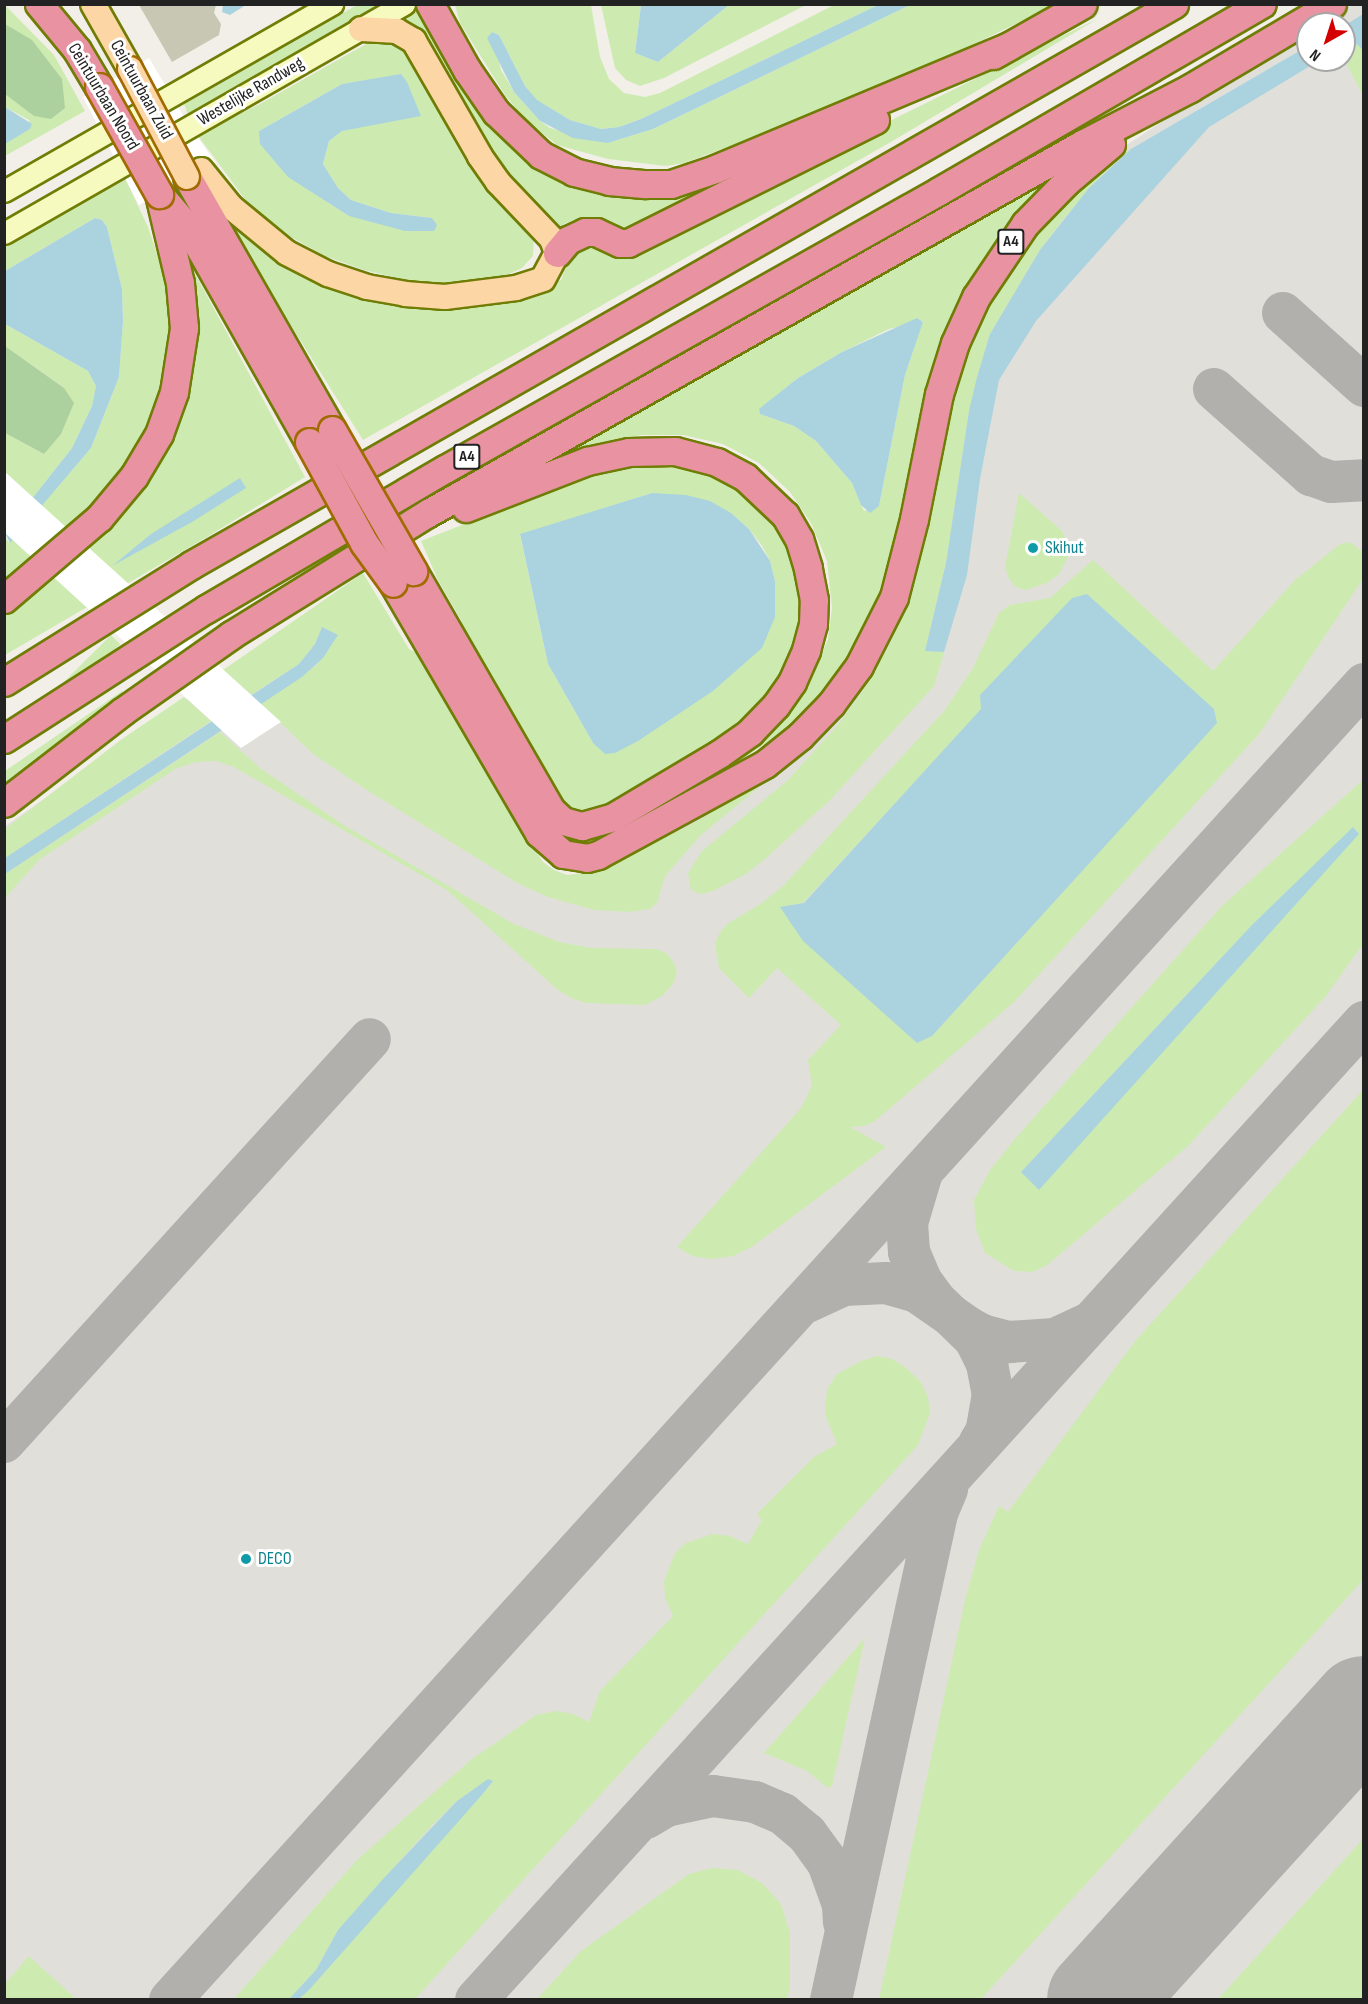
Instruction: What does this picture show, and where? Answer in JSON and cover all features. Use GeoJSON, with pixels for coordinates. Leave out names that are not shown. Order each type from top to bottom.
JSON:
{"type":"FeatureCollection","features":[{"type":"Feature","properties":{"kind":"highway"},"geometry":{"type":"LineString","coordinates":[[430,4],[496,112],[541,155],[574,172],[609,181],[646,184],[671,184],[715,169],[1009,46]]}},
{"type":"Feature","properties":{"kind":"highway"},"geometry":{"type":"LineString","coordinates":[[447,4],[448,36]]}},
{"type":"Feature","properties":{"kind":"highway"},"geometry":{"type":"LineString","coordinates":[[558,253],[568,240],[585,232],[596,232],[620,243],[628,243],[902,107],[1083,4]]}},
{"type":"Feature","properties":{"kind":"highway","name":"A4"},"geometry":{"type":"LineString","coordinates":[[4,682],[191,565],[1174,4]]}},
{"type":"Feature","properties":{"kind":"highway","name":"A4"},"geometry":{"type":"LineString","coordinates":[[4,739],[206,609],[434,475],[950,185],[1262,4]]}},
{"type":"Feature","properties":{"kind":"highway","name":"A4"},"geometry":{"type":"LineString","coordinates":[[4,803],[123,711],[231,635],[428,513],[1041,169],[1190,88],[1332,4]]}},
{"type":"Feature","properties":{"kind":"highway","name":"Ceintuurbaan Noord"},"geometry":{"type":"LineString","coordinates":[[39,5],[77,50],[159,194]]}},
{"type":"Feature","properties":{"kind":"highway","name":"A4"},"geometry":{"type":"LineString","coordinates":[[403,577],[447,672],[539,833],[563,854],[587,858],[598,855],[765,764],[800,736],[831,704],[860,666],[890,605],[902,572],[939,394],[965,320],[991,273],[1025,224],[1066,182],[1106,148],[1161,111],[1190,88]]}},
{"type":"Feature","properties":{"kind":"highway","name":"A4"},"geometry":{"type":"LineString","coordinates":[[194,173],[321,436]]}},
{"type":"Feature","properties":{"kind":"highway"},"geometry":{"type":"LineString","coordinates":[[4,599],[77,538],[120,495],[149,454],[163,424],[174,392],[184,328],[180,283],[159,194]]}},
{"type":"Feature","properties":{"kind":"highway","name":"A4"},"geometry":{"type":"LineString","coordinates":[[159,194],[189,229],[321,436],[403,577],[551,810],[563,821],[582,826],[613,817],[719,754],[750,732],[776,705],[792,682],[807,650],[813,624],[814,600],[808,568],[800,539],[785,515],[745,477],[717,462],[675,451],[629,452],[587,461],[486,500],[345,564]]}},
{"type":"Feature","properties":{"kind":"main road","name":"Ceintuurbaan Zuid"},"geometry":{"type":"LineString","coordinates":[[93,4],[159,120],[194,173],[287,253],[328,274],[367,287],[405,294],[445,297],[516,288],[543,279],[558,253]]}},
{"type":"Feature","properties":{"kind":"main road"},"geometry":{"type":"LineString","coordinates":[[360,29],[397,31],[414,41],[480,156],[498,182],[544,229],[558,253]]}},
{"type":"Feature","properties":{"kind":"street","name":"Westelijke Randweg"},"geometry":{"type":"LineString","coordinates":[[4,191],[332,4]]}},
{"type":"Feature","properties":{"kind":"street","name":"Westelijke Randweg"},"geometry":{"type":"LineString","coordinates":[[4,233],[404,4]]}},
{"type":"Feature","properties":{"kind":"shaded area"},"geometry":{"type":"Polygon","coordinates":[[[139,5],[216,5],[214,13],[221,24],[219,35],[172,62],[139,5]]]}},
{"type":"Feature","properties":{"kind":"shaded area"},"geometry":{"type":"Polygon","coordinates":[[[1353,5],[1363,5],[1363,1999],[5,1999],[4,827],[354,583],[541,867],[572,879],[604,872],[813,737],[855,690],[936,447],[966,346],[982,305],[1088,170],[1296,37],[1296,72],[1356,72],[1356,12],[1340,12],[1353,5]]]}},
{"type":"Feature","properties":{"kind":"green space"},"geometry":{"type":"Polygon","coordinates":[[[5,5],[54,55],[85,111],[5,156],[4,144],[30,129],[29,120],[5,107],[5,5]]]}},
{"type":"Feature","properties":{"kind":"green space"},"geometry":{"type":"Polygon","coordinates":[[[357,5],[373,5],[377,11],[189,118],[184,104],[357,5]]]}},
{"type":"Feature","properties":{"kind":"green space"},"geometry":{"type":"Polygon","coordinates":[[[455,5],[591,5],[600,57],[609,79],[624,93],[645,97],[660,93],[834,5],[878,5],[641,119],[619,127],[601,129],[570,120],[536,100],[525,86],[499,35],[492,32],[501,70],[514,92],[540,121],[550,128],[608,143],[653,129],[910,5],[1055,5],[912,74],[791,124],[684,163],[666,166],[608,159],[557,145],[522,116],[505,95],[460,23],[455,5]]]}},
{"type":"Feature","properties":{"kind":"green space"},"geometry":{"type":"Polygon","coordinates":[[[601,5],[641,5],[635,53],[658,62],[729,5],[806,5],[664,78],[640,86],[626,80],[615,68],[601,5]]]}},
{"type":"Feature","properties":{"kind":"green space"},"geometry":{"type":"Polygon","coordinates":[[[416,8],[461,84],[485,118],[510,147],[552,177],[578,188],[608,196],[638,198],[669,192],[778,152],[629,229],[586,217],[566,223],[552,232],[514,193],[416,35],[404,15],[416,8]]]}},
{"type":"Feature","properties":{"kind":"green space"},"geometry":{"type":"Polygon","coordinates":[[[1099,18],[891,142],[363,440],[223,217],[325,278],[526,292],[561,280],[569,258],[583,246],[590,245],[617,255],[1099,18]]]}},
{"type":"Feature","properties":{"kind":"green space"},"geometry":{"type":"Polygon","coordinates":[[[5,24],[32,40],[62,79],[65,108],[51,119],[34,116],[5,94],[5,24]]]}},
{"type":"Feature","properties":{"kind":"green space"},"geometry":{"type":"Polygon","coordinates":[[[392,43],[409,55],[479,178],[534,237],[533,256],[522,268],[507,275],[455,283],[410,281],[364,270],[325,256],[291,237],[247,202],[196,133],[258,105],[366,44],[392,43]],[[401,75],[342,84],[259,131],[289,177],[349,216],[432,218],[391,213],[351,200],[338,188],[323,164],[329,141],[342,131],[352,128],[401,75]]]}},
{"type":"Feature","properties":{"kind":"green space"},"geometry":{"type":"Polygon","coordinates":[[[1356,44],[1363,50],[1363,96],[1351,72],[1356,72],[1356,44]]]}},
{"type":"Feature","properties":{"kind":"green space"},"geometry":{"type":"Polygon","coordinates":[[[1131,149],[1102,175],[1065,217],[1040,250],[990,334],[969,411],[946,563],[925,651],[944,652],[934,686],[830,800],[765,859],[746,874],[713,891],[701,894],[691,890],[688,873],[702,851],[787,781],[838,725],[862,692],[890,644],[908,600],[919,563],[937,456],[949,407],[977,326],[994,291],[1040,223],[1109,159],[1131,149]]]}},
{"type":"Feature","properties":{"kind":"green space"},"geometry":{"type":"Polygon","coordinates":[[[1064,171],[998,249],[903,508],[883,582],[868,623],[849,660],[803,715],[777,736],[721,773],[751,750],[796,702],[817,666],[828,639],[832,608],[827,561],[811,523],[790,492],[759,463],[723,444],[683,435],[641,435],[557,458],[1064,171]],[[923,321],[889,329],[842,352],[798,378],[760,409],[760,414],[794,426],[816,441],[852,483],[864,511],[879,506],[905,375],[923,321]]]}},
{"type":"Feature","properties":{"kind":"green space"},"geometry":{"type":"Polygon","coordinates":[[[124,176],[148,227],[160,263],[169,303],[170,361],[150,431],[103,504],[5,586],[4,535],[9,543],[91,448],[119,377],[123,320],[122,289],[107,227],[102,220],[95,218],[5,271],[5,243],[124,176]]]}},
{"type":"Feature","properties":{"kind":"green space"},"geometry":{"type":"Polygon","coordinates":[[[179,244],[305,477],[5,655],[5,611],[167,443],[179,244]]]}},
{"type":"Feature","properties":{"kind":"green space"},"geometry":{"type":"Polygon","coordinates":[[[5,324],[88,371],[96,386],[92,406],[72,448],[5,533],[5,433],[44,454],[64,388],[5,346],[5,324]]]}},
{"type":"Feature","properties":{"kind":"green space"},"geometry":{"type":"Polygon","coordinates":[[[5,346],[64,388],[74,403],[61,434],[44,454],[5,433],[5,346]]]}},
{"type":"Feature","properties":{"kind":"green space"},"geometry":{"type":"Polygon","coordinates":[[[654,464],[691,466],[714,473],[736,485],[765,508],[786,538],[803,597],[801,627],[789,661],[775,685],[737,730],[599,818],[563,810],[466,639],[461,620],[438,580],[421,541],[593,474],[654,464]],[[652,493],[520,535],[548,664],[593,743],[775,581],[770,561],[762,546],[749,529],[731,513],[652,493]]]}},
{"type":"Feature","properties":{"kind":"green space"},"geometry":{"type":"Polygon","coordinates":[[[1019,493],[1063,532],[1070,553],[1059,574],[1047,583],[1025,590],[1016,587],[1009,579],[1005,567],[1019,493]]]}},
{"type":"Feature","properties":{"kind":"green space"},"geometry":{"type":"Polygon","coordinates":[[[1350,542],[1363,552],[1363,579],[1259,734],[1014,1002],[875,1121],[864,1126],[850,1127],[886,1147],[753,1246],[733,1256],[711,1259],[692,1256],[677,1247],[801,1108],[812,1086],[808,1060],[841,1025],[777,968],[749,998],[719,968],[715,944],[719,934],[727,924],[759,905],[783,886],[945,710],[973,668],[999,613],[1010,605],[1050,598],[1093,560],[1213,671],[1295,580],[1340,544],[1350,542]],[[981,695],[982,709],[803,903],[781,907],[917,1043],[932,1036],[1216,723],[981,695]]]}},
{"type":"Feature","properties":{"kind":"green space"},"geometry":{"type":"Polygon","coordinates":[[[363,573],[409,649],[422,655],[536,851],[543,862],[554,870],[567,875],[599,871],[692,824],[771,777],[700,836],[665,876],[657,903],[650,909],[629,912],[594,910],[548,897],[519,884],[365,789],[313,754],[261,704],[317,665],[337,635],[322,627],[315,644],[299,664],[251,695],[223,670],[363,573]]]}},
{"type":"Feature","properties":{"kind":"green space"},"geometry":{"type":"Polygon","coordinates":[[[111,635],[120,644],[31,733],[22,724],[111,635]]]}},
{"type":"Feature","properties":{"kind":"green space"},"geometry":{"type":"Polygon","coordinates":[[[122,691],[123,695],[5,784],[5,771],[122,691]]]}},
{"type":"Feature","properties":{"kind":"green space"},"geometry":{"type":"Polygon","coordinates":[[[184,697],[211,721],[5,858],[5,829],[122,739],[184,697]]]}},
{"type":"Feature","properties":{"kind":"green space"},"geometry":{"type":"Polygon","coordinates":[[[220,732],[260,768],[345,826],[512,923],[559,942],[591,948],[656,949],[666,953],[673,961],[677,971],[673,984],[662,996],[645,1005],[586,1003],[571,998],[558,990],[447,890],[234,767],[216,761],[196,762],[175,769],[39,860],[5,898],[5,874],[220,732]]]}},
{"type":"Feature","properties":{"kind":"green space"},"geometry":{"type":"Polygon","coordinates":[[[1363,780],[1363,944],[1325,997],[1188,1146],[1046,1266],[1032,1272],[1014,1271],[985,1253],[976,1229],[974,1200],[990,1170],[1222,906],[1363,780]],[[1353,828],[1251,926],[1021,1172],[1039,1189],[1358,834],[1353,828]]]}},
{"type":"Feature","properties":{"kind":"green space"},"geometry":{"type":"Polygon","coordinates":[[[1363,1090],[1363,1580],[981,1999],[879,1999],[966,1596],[979,1550],[999,1506],[1008,1512],[1136,1340],[1363,1090]]]}},
{"type":"Feature","properties":{"kind":"green space"},"geometry":{"type":"Polygon","coordinates":[[[877,1356],[892,1359],[905,1367],[920,1381],[928,1397],[930,1413],[918,1445],[415,1999],[299,1999],[492,1783],[457,1801],[431,1826],[338,1930],[316,1970],[289,1999],[233,2000],[358,1859],[472,1759],[536,1715],[556,1711],[573,1714],[589,1722],[600,1691],[673,1616],[665,1598],[664,1581],[675,1553],[686,1543],[713,1534],[729,1536],[748,1544],[762,1520],[757,1514],[814,1457],[837,1444],[826,1417],[825,1403],[828,1388],[837,1374],[861,1361],[877,1356]]]}},
{"type":"Feature","properties":{"kind":"green space"},"geometry":{"type":"Polygon","coordinates":[[[865,1638],[832,1786],[828,1788],[807,1771],[764,1753],[865,1638]]]}},
{"type":"Feature","properties":{"kind":"green space"},"geometry":{"type":"Polygon","coordinates":[[[1363,1839],[1363,1999],[1218,1999],[1363,1839]]]}},
{"type":"Feature","properties":{"kind":"green space"},"geometry":{"type":"Polygon","coordinates":[[[712,1868],[738,1870],[762,1883],[781,1904],[790,1933],[790,1986],[787,1999],[537,1999],[581,1951],[689,1874],[712,1868]]]}},
{"type":"Feature","properties":{"kind":"green space"},"geometry":{"type":"Polygon","coordinates":[[[29,1956],[76,1999],[5,1999],[5,1984],[29,1956]]]}},
{"type":"Feature","properties":{"kind":"water"},"geometry":{"type":"Polygon","coordinates":[[[223,4],[246,5],[230,15],[222,12],[223,4]]]}},
{"type":"Feature","properties":{"kind":"water"},"geometry":{"type":"Polygon","coordinates":[[[641,4],[729,5],[658,62],[635,53],[641,4]]]}},
{"type":"Feature","properties":{"kind":"water"},"geometry":{"type":"Polygon","coordinates":[[[878,5],[910,5],[653,129],[608,143],[573,138],[540,121],[514,92],[487,38],[492,32],[499,35],[525,86],[537,100],[570,120],[601,129],[619,127],[641,119],[878,5]]]}},
{"type":"Feature","properties":{"kind":"water"},"geometry":{"type":"Polygon","coordinates":[[[1363,14],[1363,50],[1356,44],[1356,18],[1363,14]]]}},
{"type":"Feature","properties":{"kind":"water"},"geometry":{"type":"Polygon","coordinates":[[[1296,53],[1296,72],[1300,72],[1209,127],[1036,321],[999,380],[980,479],[967,575],[944,652],[925,651],[946,563],[969,411],[990,334],[1040,250],[1089,188],[1131,149],[1296,53]]]}},
{"type":"Feature","properties":{"kind":"water"},"geometry":{"type":"Polygon","coordinates":[[[401,74],[407,82],[421,116],[342,131],[329,141],[323,164],[338,188],[351,200],[391,213],[432,218],[437,225],[434,231],[405,231],[349,216],[288,177],[260,144],[259,131],[342,84],[401,74]]]}},
{"type":"Feature","properties":{"kind":"water"},"geometry":{"type":"Polygon","coordinates":[[[5,107],[32,124],[30,129],[5,144],[5,107]]]}},
{"type":"Feature","properties":{"kind":"water"},"geometry":{"type":"Polygon","coordinates":[[[95,218],[102,220],[107,227],[122,289],[123,321],[119,377],[91,448],[10,543],[5,533],[72,448],[92,406],[96,386],[88,371],[5,324],[5,271],[95,218]]]}},
{"type":"Feature","properties":{"kind":"water"},"geometry":{"type":"Polygon","coordinates":[[[917,318],[923,322],[905,375],[879,506],[870,513],[861,505],[852,483],[816,441],[794,426],[760,414],[759,409],[798,378],[842,352],[917,318]]]}},
{"type":"Feature","properties":{"kind":"water"},"geometry":{"type":"Polygon","coordinates":[[[240,478],[246,488],[192,522],[112,566],[151,534],[240,478]]]}},
{"type":"Feature","properties":{"kind":"water"},"geometry":{"type":"Polygon","coordinates":[[[652,493],[686,495],[710,501],[731,513],[749,529],[770,561],[775,581],[775,617],[762,648],[713,691],[638,741],[615,753],[605,754],[593,743],[548,664],[520,534],[652,493]]]}},
{"type":"Feature","properties":{"kind":"water"},"geometry":{"type":"Polygon","coordinates":[[[1087,594],[1214,709],[1217,723],[932,1036],[917,1043],[803,941],[780,907],[804,903],[981,709],[980,695],[1072,598],[1087,594]]]}},
{"type":"Feature","properties":{"kind":"water"},"geometry":{"type":"Polygon","coordinates":[[[322,627],[338,635],[323,658],[302,677],[5,874],[5,858],[299,664],[315,644],[322,627]]]}},
{"type":"Feature","properties":{"kind":"water"},"geometry":{"type":"Polygon","coordinates":[[[1353,827],[1359,834],[1039,1190],[1021,1172],[1251,926],[1353,827]]]}},
{"type":"Feature","properties":{"kind":"water"},"geometry":{"type":"Polygon","coordinates":[[[488,1779],[493,1781],[481,1796],[309,1990],[299,1999],[289,1999],[316,1970],[338,1930],[383,1879],[457,1801],[488,1779]]]}},
{"type":"Feature","properties":{"kind":"pier"},"geometry":{"type":"Polygon","coordinates":[[[149,58],[187,122],[215,162],[139,205],[83,97],[149,58]]]}},
{"type":"Feature","properties":{"kind":"pier"},"geometry":{"type":"Polygon","coordinates":[[[4,471],[281,722],[241,748],[5,533],[4,471]]]}},
{"type":"Feature","properties":{"kind":"taxiway"},"geometry":{"type":"LineString","coordinates":[[1283,313],[1364,386]]}},
{"type":"Feature","properties":{"kind":"taxiway"},"geometry":{"type":"LineString","coordinates":[[1214,389],[1311,475],[1331,482],[1364,480]]}},
{"type":"Feature","properties":{"kind":"taxiway"},"geometry":{"type":"LineString","coordinates":[[170,2000],[1364,684]]}},
{"type":"Feature","properties":{"kind":"taxiway"},"geometry":{"type":"LineString","coordinates":[[476,2000],[1364,1022]]}},
{"type":"Feature","properties":{"kind":"taxiway"},"geometry":{"type":"LineString","coordinates":[[4,1442],[370,1039]]}},
{"type":"Feature","properties":{"kind":"taxiway"},"geometry":{"type":"LineString","coordinates":[[921,1176],[907,1223],[909,1252],[922,1282],[935,1300],[975,1339],[987,1364],[993,1394],[986,1432],[980,1442]]}},
{"type":"Feature","properties":{"kind":"taxiway"},"geometry":{"type":"LineString","coordinates":[[807,1302],[843,1285],[886,1283],[917,1292],[982,1335],[1009,1342],[1055,1339],[1087,1324]]}},
{"type":"Feature","properties":{"kind":"taxiway"},"geometry":{"type":"LineString","coordinates":[[831,2000],[937,1513],[947,1489]]}},
{"type":"Feature","properties":{"kind":"taxiway"},"geometry":{"type":"LineString","coordinates":[[646,1818],[666,1806],[713,1796],[755,1802],[783,1814],[807,1834],[828,1863],[843,1905],[844,1922]]}},
{"type":"Feature","properties":{"kind":"runway"},"geometry":{"type":"LineString","coordinates":[[1099,2000],[1364,1708]]}},
{"type":"Feature","properties":{"kind":"place","name":"Skihut"},"geometry":{"type":"Point","coordinates":[1033,548]}},
{"type":"Feature","properties":{"kind":"place","name":"DECO"},"geometry":{"type":"Point","coordinates":[246,1559]}}]}
